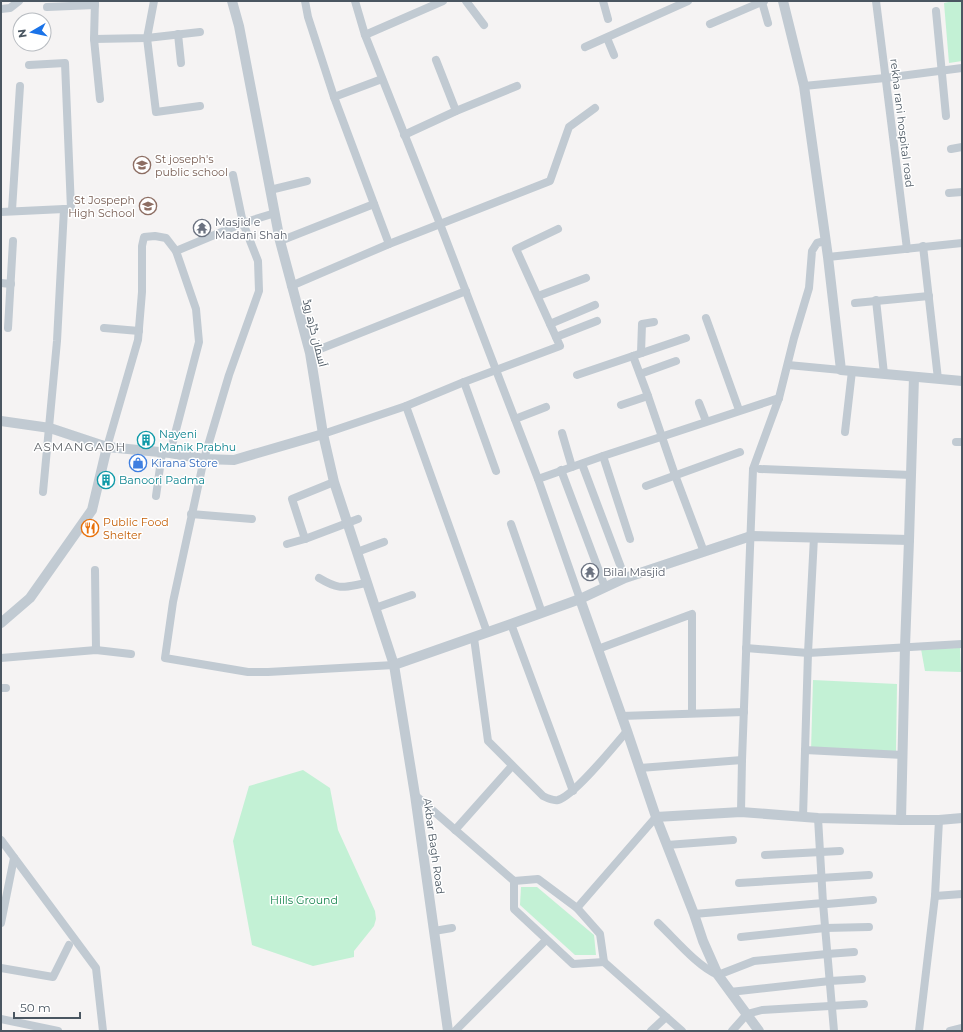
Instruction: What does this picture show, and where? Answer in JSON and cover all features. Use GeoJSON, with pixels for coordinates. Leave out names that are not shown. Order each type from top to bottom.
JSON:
{"type":"FeatureCollection","features":[{"type":"Feature","properties":{"kind":"street"},"geometry":{"type":"LineString","coordinates":[[1,9],[10,8],[19,1]]}},
{"type":"Feature","properties":{"kind":"street"},"geometry":{"type":"LineString","coordinates":[[154,1],[147,38],[156,112],[200,106]]}},
{"type":"Feature","properties":{"kind":"street","name":"آسمان گڑھ روڈ"},"geometry":{"type":"LineString","coordinates":[[232,1],[240,26],[280,241],[310,354],[323,434],[334,482],[394,665]]}},
{"type":"Feature","properties":{"kind":"street"},"geometry":{"type":"LineString","coordinates":[[305,1],[308,17],[334,97],[389,244]]}},
{"type":"Feature","properties":{"kind":"street"},"geometry":{"type":"LineString","coordinates":[[355,1],[365,35],[382,80],[440,224],[538,479],[656,817],[694,914],[703,942],[718,975],[759,1031]]}},
{"type":"Feature","properties":{"kind":"street"},"geometry":{"type":"LineString","coordinates":[[365,35],[443,1]]}},
{"type":"Feature","properties":{"kind":"street"},"geometry":{"type":"LineString","coordinates":[[466,1],[484,25]]}},
{"type":"Feature","properties":{"kind":"street"},"geometry":{"type":"LineString","coordinates":[[603,1],[608,19]]}},
{"type":"Feature","properties":{"kind":"street"},"geometry":{"type":"LineString","coordinates":[[585,47],[688,1]]}},
{"type":"Feature","properties":{"kind":"street"},"geometry":{"type":"LineString","coordinates":[[710,24],[763,1],[768,23]]}},
{"type":"Feature","properties":{"kind":"street"},"geometry":{"type":"LineString","coordinates":[[783,1],[804,86],[828,257],[841,370]]}},
{"type":"Feature","properties":{"kind":"street","name":"rekha rani hospital road"},"geometry":{"type":"LineString","coordinates":[[876,1],[907,249]]}},
{"type":"Feature","properties":{"kind":"street"},"geometry":{"type":"LineString","coordinates":[[48,7],[95,3],[94,39],[100,99]]}},
{"type":"Feature","properties":{"kind":"street"},"geometry":{"type":"LineString","coordinates":[[936,11],[943,70],[946,116]]}},
{"type":"Feature","properties":{"kind":"street"},"geometry":{"type":"LineString","coordinates":[[94,39],[147,38],[200,32]]}},
{"type":"Feature","properties":{"kind":"street"},"geometry":{"type":"LineString","coordinates":[[178,34],[181,63]]}},
{"type":"Feature","properties":{"kind":"street"},"geometry":{"type":"LineString","coordinates":[[607,38],[614,55]]}},
{"type":"Feature","properties":{"kind":"street"},"geometry":{"type":"LineString","coordinates":[[436,60],[456,111]]}},
{"type":"Feature","properties":{"kind":"street"},"geometry":{"type":"LineString","coordinates":[[1,212],[12,210],[71,209],[65,63],[29,65]]}},
{"type":"Feature","properties":{"kind":"street"},"geometry":{"type":"LineString","coordinates":[[804,86],[885,78],[962,68]]}},
{"type":"Feature","properties":{"kind":"street"},"geometry":{"type":"LineString","coordinates":[[334,97],[382,80]]}},
{"type":"Feature","properties":{"kind":"street"},"geometry":{"type":"LineString","coordinates":[[12,210],[20,86]]}},
{"type":"Feature","properties":{"kind":"street"},"geometry":{"type":"LineString","coordinates":[[404,135],[456,111],[517,86]]}},
{"type":"Feature","properties":{"kind":"street"},"geometry":{"type":"LineString","coordinates":[[291,286],[389,244],[550,181],[569,127],[595,108]]}},
{"type":"Feature","properties":{"kind":"street"},"geometry":{"type":"LineString","coordinates":[[951,148],[962,147]]}},
{"type":"Feature","properties":{"kind":"street"},"geometry":{"type":"LineString","coordinates":[[233,175],[243,223],[258,261],[259,291],[230,375],[204,459],[173,602],[165,658],[248,672],[394,665],[474,638],[580,599],[625,578],[751,536],[910,540]]}},
{"type":"Feature","properties":{"kind":"street"},"geometry":{"type":"LineString","coordinates":[[270,190],[307,181]]}},
{"type":"Feature","properties":{"kind":"street"},"geometry":{"type":"LineString","coordinates":[[949,193],[962,192]]}},
{"type":"Feature","properties":{"kind":"street"},"geometry":{"type":"LineString","coordinates":[[280,241],[374,204]]}},
{"type":"Feature","properties":{"kind":"street"},"geometry":{"type":"LineString","coordinates":[[43,492],[57,341],[64,208]]}},
{"type":"Feature","properties":{"kind":"street"},"geometry":{"type":"LineString","coordinates":[[176,251],[243,223],[275,213]]}},
{"type":"Feature","properties":{"kind":"street"},"geometry":{"type":"LineString","coordinates":[[1,421],[50,428],[107,447],[166,453],[204,459],[234,460],[323,434],[406,406],[464,382],[560,346],[516,249],[558,229]]}},
{"type":"Feature","properties":{"kind":"street"},"geometry":{"type":"LineString","coordinates":[[1,623],[30,598],[92,510],[107,447],[138,340],[142,292],[142,246],[144,237],[155,236],[166,238],[176,251],[196,309],[199,342],[166,453],[156,496]]}},
{"type":"Feature","properties":{"kind":"street"},"geometry":{"type":"LineString","coordinates":[[8,328],[13,241]]}},
{"type":"Feature","properties":{"kind":"street"},"geometry":{"type":"LineString","coordinates":[[741,812],[753,469],[778,398],[809,288],[812,251],[817,243],[825,241]]}},
{"type":"Feature","properties":{"kind":"street"},"geometry":{"type":"LineString","coordinates":[[828,257],[962,243]]}},
{"type":"Feature","properties":{"kind":"street"},"geometry":{"type":"LineString","coordinates":[[923,246],[938,379]]}},
{"type":"Feature","properties":{"kind":"street"},"geometry":{"type":"LineString","coordinates":[[538,296],[586,278]]}},
{"type":"Feature","properties":{"kind":"street"},"geometry":{"type":"LineString","coordinates":[[1,283],[11,284]]}},
{"type":"Feature","properties":{"kind":"street"},"geometry":{"type":"LineString","coordinates":[[310,354],[466,291]]}},
{"type":"Feature","properties":{"kind":"street"},"geometry":{"type":"LineString","coordinates":[[855,303],[928,296]]}},
{"type":"Feature","properties":{"kind":"street"},"geometry":{"type":"LineString","coordinates":[[876,300],[884,374]]}},
{"type":"Feature","properties":{"kind":"street"},"geometry":{"type":"LineString","coordinates":[[550,324],[594,305]]}},
{"type":"Feature","properties":{"kind":"street"},"geometry":{"type":"LineString","coordinates":[[706,318],[739,410]]}},
{"type":"Feature","properties":{"kind":"street"},"geometry":{"type":"LineString","coordinates":[[556,337],[597,321]]}},
{"type":"Feature","properties":{"kind":"street"},"geometry":{"type":"LineString","coordinates":[[641,352],[642,324],[654,322]]}},
{"type":"Feature","properties":{"kind":"street"},"geometry":{"type":"LineString","coordinates":[[104,328],[139,331]]}},
{"type":"Feature","properties":{"kind":"street"},"geometry":{"type":"LineString","coordinates":[[577,375],[641,352],[686,338]]}},
{"type":"Feature","properties":{"kind":"street"},"geometry":{"type":"LineString","coordinates":[[633,356],[704,552]]}},
{"type":"Feature","properties":{"kind":"street"},"geometry":{"type":"LineString","coordinates":[[640,374],[676,361]]}},
{"type":"Feature","properties":{"kind":"street"},"geometry":{"type":"LineString","coordinates":[[788,365],[962,381]]}},
{"type":"Feature","properties":{"kind":"street"},"geometry":{"type":"LineString","coordinates":[[845,432],[852,371]]}},
{"type":"Feature","properties":{"kind":"street"},"geometry":{"type":"LineString","coordinates":[[901,820],[914,377]]}},
{"type":"Feature","properties":{"kind":"street"},"geometry":{"type":"LineString","coordinates":[[464,382],[496,471]]}},
{"type":"Feature","properties":{"kind":"street"},"geometry":{"type":"LineString","coordinates":[[621,405],[648,396]]}},
{"type":"Feature","properties":{"kind":"street"},"geometry":{"type":"LineString","coordinates":[[538,479],[572,466],[582,464],[778,398]]}},
{"type":"Feature","properties":{"kind":"street"},"geometry":{"type":"LineString","coordinates":[[699,403],[706,421]]}},
{"type":"Feature","properties":{"kind":"street"},"geometry":{"type":"LineString","coordinates":[[406,406],[487,632]]}},
{"type":"Feature","properties":{"kind":"street"},"geometry":{"type":"LineString","coordinates":[[515,419],[546,408]]}},
{"type":"Feature","properties":{"kind":"street"},"geometry":{"type":"LineString","coordinates":[[562,433],[572,466]]}},
{"type":"Feature","properties":{"kind":"street"},"geometry":{"type":"LineString","coordinates":[[646,486],[740,452]]}},
{"type":"Feature","properties":{"kind":"street"},"geometry":{"type":"LineString","coordinates":[[603,456],[630,539]]}},
{"type":"Feature","properties":{"kind":"street"},"geometry":{"type":"LineString","coordinates":[[582,464],[625,578]]}},
{"type":"Feature","properties":{"kind":"street"},"geometry":{"type":"LineString","coordinates":[[561,470],[605,587]]}},
{"type":"Feature","properties":{"kind":"street"},"geometry":{"type":"LineString","coordinates":[[760,470],[911,475]]}},
{"type":"Feature","properties":{"kind":"street"},"geometry":{"type":"LineString","coordinates":[[305,539],[292,499],[334,482]]}},
{"type":"Feature","properties":{"kind":"street"},"geometry":{"type":"LineString","coordinates":[[191,514],[252,519]]}},
{"type":"Feature","properties":{"kind":"street"},"geometry":{"type":"LineString","coordinates":[[286,544],[305,539],[358,519]]}},
{"type":"Feature","properties":{"kind":"street"},"geometry":{"type":"LineString","coordinates":[[511,524],[542,613]]}},
{"type":"Feature","properties":{"kind":"street"},"geometry":{"type":"LineString","coordinates":[[803,817],[808,653],[814,537]]}},
{"type":"Feature","properties":{"kind":"street"},"geometry":{"type":"LineString","coordinates":[[357,552],[384,542]]}},
{"type":"Feature","properties":{"kind":"street"},"geometry":{"type":"LineString","coordinates":[[95,570],[96,650]]}},
{"type":"Feature","properties":{"kind":"street"},"geometry":{"type":"LineString","coordinates":[[319,578],[341,588],[367,583]]}},
{"type":"Feature","properties":{"kind":"street"},"geometry":{"type":"LineString","coordinates":[[375,608],[412,595]]}},
{"type":"Feature","properties":{"kind":"street"},"geometry":{"type":"LineString","coordinates":[[598,650],[692,614],[692,713]]}},
{"type":"Feature","properties":{"kind":"street"},"geometry":{"type":"LineString","coordinates":[[511,624],[573,791]]}},
{"type":"Feature","properties":{"kind":"street"},"geometry":{"type":"LineString","coordinates":[[474,638],[488,741],[543,796],[549,799],[557,800],[573,791],[627,731]]}},
{"type":"Feature","properties":{"kind":"street"},"geometry":{"type":"LineString","coordinates":[[746,648],[808,653],[962,644]]}},
{"type":"Feature","properties":{"kind":"street"},"geometry":{"type":"LineString","coordinates":[[1,658],[96,650],[130,654]]}},
{"type":"Feature","properties":{"kind":"street","name":"Akbar Bagh Road"},"geometry":{"type":"LineString","coordinates":[[394,665],[415,795],[448,1031]]}},
{"type":"Feature","properties":{"kind":"street"},"geometry":{"type":"LineString","coordinates":[[621,716],[744,712]]}},
{"type":"Feature","properties":{"kind":"street"},"geometry":{"type":"LineString","coordinates":[[805,750],[903,754]]}},
{"type":"Feature","properties":{"kind":"street"},"geometry":{"type":"LineString","coordinates":[[640,768],[742,760]]}},
{"type":"Feature","properties":{"kind":"street"},"geometry":{"type":"LineString","coordinates":[[455,830],[512,766]]}},
{"type":"Feature","properties":{"kind":"street"},"geometry":{"type":"LineString","coordinates":[[415,795],[514,880],[538,879],[577,908],[600,934],[604,962],[682,1031]]}},
{"type":"Feature","properties":{"kind":"street"},"geometry":{"type":"LineString","coordinates":[[577,908],[656,817],[741,812],[818,818],[901,820],[938,820],[962,818]]}},
{"type":"Feature","properties":{"kind":"street"},"geometry":{"type":"LineString","coordinates":[[818,818],[822,903],[834,1031]]}},
{"type":"Feature","properties":{"kind":"street"},"geometry":{"type":"LineString","coordinates":[[919,1031],[935,896],[938,820]]}},
{"type":"Feature","properties":{"kind":"street"},"geometry":{"type":"LineString","coordinates":[[1,840],[96,968],[103,1031]]}},
{"type":"Feature","properties":{"kind":"street"},"geometry":{"type":"LineString","coordinates":[[667,845],[734,840]]}},
{"type":"Feature","properties":{"kind":"street"},"geometry":{"type":"LineString","coordinates":[[765,854],[840,851]]}},
{"type":"Feature","properties":{"kind":"street"},"geometry":{"type":"LineString","coordinates":[[1,923],[14,858]]}},
{"type":"Feature","properties":{"kind":"street"},"geometry":{"type":"LineString","coordinates":[[739,882],[869,875]]}},
{"type":"Feature","properties":{"kind":"street"},"geometry":{"type":"LineString","coordinates":[[514,880],[514,910],[546,940],[573,964],[604,962]]}},
{"type":"Feature","properties":{"kind":"street"},"geometry":{"type":"LineString","coordinates":[[935,896],[962,894]]}},
{"type":"Feature","properties":{"kind":"street"},"geometry":{"type":"LineString","coordinates":[[694,914],[873,900]]}},
{"type":"Feature","properties":{"kind":"street"},"geometry":{"type":"LineString","coordinates":[[658,923],[702,966],[718,975],[754,961],[854,952]]}},
{"type":"Feature","properties":{"kind":"street"},"geometry":{"type":"LineString","coordinates":[[740,937],[825,928],[868,927]]}},
{"type":"Feature","properties":{"kind":"street"},"geometry":{"type":"LineString","coordinates":[[434,931],[452,928]]}},
{"type":"Feature","properties":{"kind":"street"},"geometry":{"type":"LineString","coordinates":[[455,1031],[546,940]]}},
{"type":"Feature","properties":{"kind":"street"},"geometry":{"type":"LineString","coordinates":[[1,968],[53,977],[69,945]]}},
{"type":"Feature","properties":{"kind":"street"},"geometry":{"type":"LineString","coordinates":[[730,992],[830,980],[862,979]]}},
{"type":"Feature","properties":{"kind":"street"},"geometry":{"type":"LineString","coordinates":[[732,1031],[746,1014],[762,1010],[864,1004]]}},
{"type":"Feature","properties":{"kind":"street"},"geometry":{"type":"LineString","coordinates":[[651,1031],[666,1017]]}},
{"type":"Feature","properties":{"kind":"street"},"geometry":{"type":"LineString","coordinates":[[1,1018],[58,1031]]}},
{"type":"Feature","properties":{"kind":"street"},"geometry":{"type":"LineString","coordinates":[[950,1031],[962,1028]]}},
{"type":"Feature","properties":{"kind":"green space"},"geometry":{"type":"Polygon","coordinates":[[[962,1],[962,61],[949,63],[944,3],[962,1]]]}},
{"type":"Feature","properties":{"kind":"green space"},"geometry":{"type":"Polygon","coordinates":[[[960,648],[961,672],[925,671],[921,649],[960,648]]]}},
{"type":"Feature","properties":{"kind":"green space"},"geometry":{"type":"Polygon","coordinates":[[[813,680],[897,684],[896,753],[811,751],[813,680]]]}},
{"type":"Feature","properties":{"kind":"green space","name":"Hills Ground"},"geometry":{"type":"Polygon","coordinates":[[[303,770],[330,788],[338,830],[375,911],[376,919],[374,926],[354,951],[354,957],[313,966],[252,945],[233,841],[249,786],[303,770]]]}},
{"type":"Feature","properties":{"kind":"green space"},"geometry":{"type":"Polygon","coordinates":[[[521,887],[537,887],[594,935],[596,955],[575,955],[520,905],[521,887]]]}},
{"type":"Feature","properties":{"kind":"place","name":"St joseph's public school"},"geometry":{"type":"Point","coordinates":[142,165]}},
{"type":"Feature","properties":{"kind":"place","name":"St Jospeph High School"},"geometry":{"type":"Point","coordinates":[148,206]}},
{"type":"Feature","properties":{"kind":"place","name":"Masjid e Madani Shah"},"geometry":{"type":"Point","coordinates":[202,228]}},
{"type":"Feature","properties":{"kind":"place","name":"Nayeni Manik Prabhu"},"geometry":{"type":"Point","coordinates":[146,440]}},
{"type":"Feature","properties":{"kind":"place","name":"Kirana Store"},"geometry":{"type":"Point","coordinates":[138,463]}},
{"type":"Feature","properties":{"kind":"place","name":"Banoori Padma"},"geometry":{"type":"Point","coordinates":[106,480]}},
{"type":"Feature","properties":{"kind":"place","name":"Public Food Shelter"},"geometry":{"type":"Point","coordinates":[90,528]}},
{"type":"Feature","properties":{"kind":"place","name":"Bilal Masjid"},"geometry":{"type":"Point","coordinates":[590,572]}},
{"type":"Feature","properties":{"kind":"district","name":"ASMANGADH"},"geometry":{"type":"Point","coordinates":[80,446]}}]}
